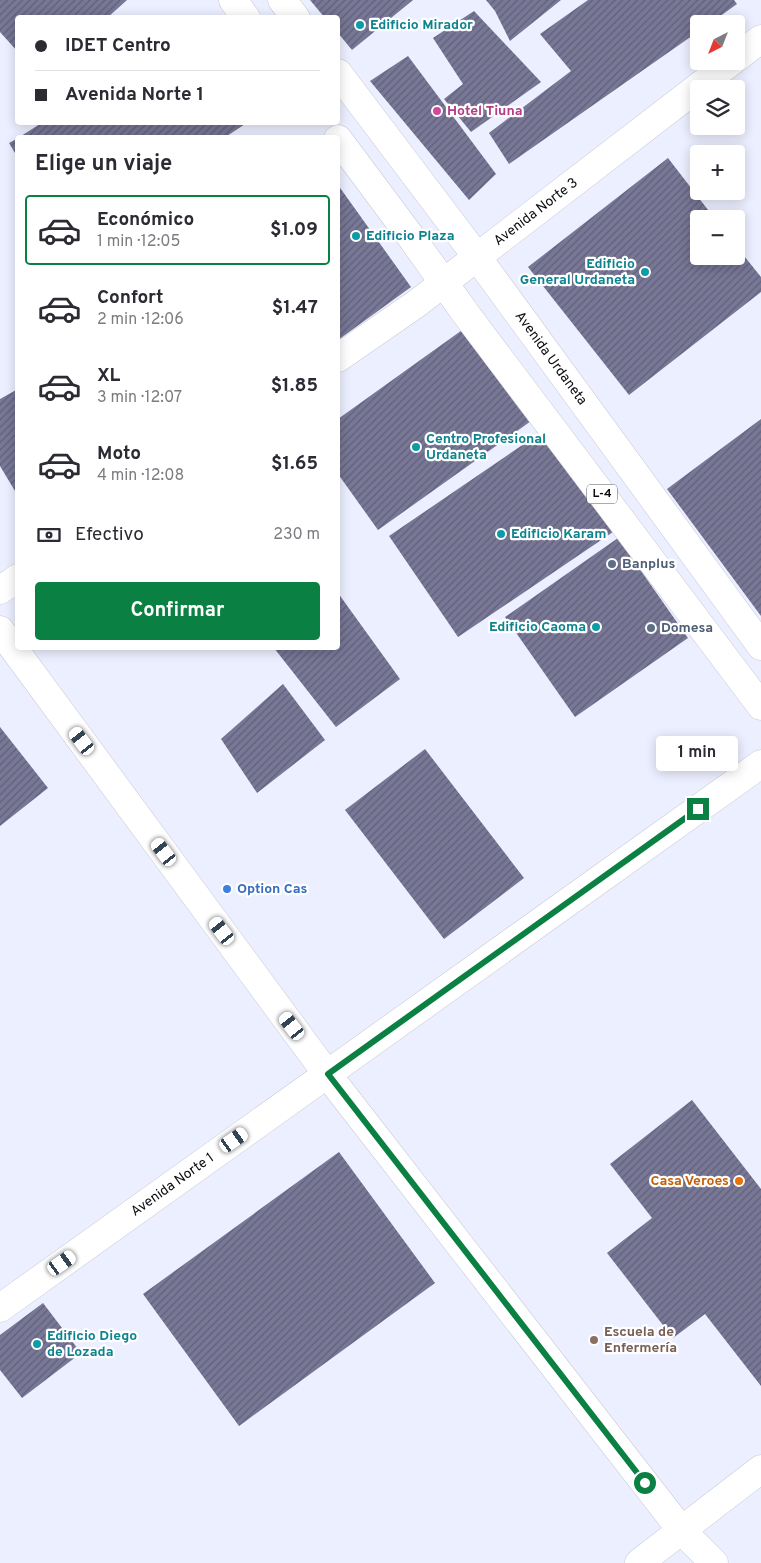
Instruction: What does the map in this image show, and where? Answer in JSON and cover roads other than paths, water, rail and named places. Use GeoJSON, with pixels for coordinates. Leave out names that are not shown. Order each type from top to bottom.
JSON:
{"type":"FeatureCollection","features":[{"type":"Feature","properties":{"kind":"street"},"geometry":{"type":"LineString","coordinates":[[233,0],[244,15]]}},
{"type":"Feature","properties":{"kind":"street"},"geometry":{"type":"LineString","coordinates":[[282,0],[294,15]]}},
{"type":"Feature","properties":{"kind":"street"},"geometry":{"type":"LineString","coordinates":[[745,51],[761,39]]}},
{"type":"Feature","properties":{"kind":"street","name":"Avenida Norte 3"},"geometry":{"type":"LineString","coordinates":[[340,357],[416,304],[720,70]]}},
{"type":"Feature","properties":{"kind":"street","name":"Avenida Urdaneta"},"geometry":{"type":"LineString","coordinates":[[340,76],[477,257],[761,646]]}},
{"type":"Feature","properties":{"kind":"street","name":"L-4"},"geometry":{"type":"LineString","coordinates":[[340,142],[443,283],[761,706]]}},
{"type":"Feature","properties":{"kind":"street"},"geometry":{"type":"LineString","coordinates":[[0,590],[15,580]]}},
{"type":"Feature","properties":{"kind":"street"},"geometry":{"type":"LineString","coordinates":[[0,630],[328,1074],[682,1531],[714,1563]]}},
{"type":"Feature","properties":{"kind":"street","name":"Avenida Norte 1"},"geometry":{"type":"LineString","coordinates":[[0,1308],[761,764]]}},
{"type":"Feature","properties":{"kind":"street"},"geometry":{"type":"LineString","coordinates":[[638,1563],[761,1469]]}},
{"type":"Feature","properties":{"kind":"place","name":"Edificio Mirador"},"geometry":{"type":"Point","coordinates":[360,25]}},
{"type":"Feature","properties":{"kind":"place","name":"Hotel Tiuna"},"geometry":{"type":"Point","coordinates":[437,111]}},
{"type":"Feature","properties":{"kind":"place","name":"Edificio Plaza"},"geometry":{"type":"Point","coordinates":[356,236]}},
{"type":"Feature","properties":{"kind":"place","name":"Edificio General Urdaneta"},"geometry":{"type":"Point","coordinates":[645,272]}},
{"type":"Feature","properties":{"kind":"place","name":"Centro Profesional Urdaneta"},"geometry":{"type":"Point","coordinates":[416,447]}},
{"type":"Feature","properties":{"kind":"place","name":"Edificio Karam"},"geometry":{"type":"Point","coordinates":[501,534]}},
{"type":"Feature","properties":{"kind":"place","name":"Banplus"},"geometry":{"type":"Point","coordinates":[612,564]}},
{"type":"Feature","properties":{"kind":"place","name":"Edificio Caoma"},"geometry":{"type":"Point","coordinates":[596,627]}},
{"type":"Feature","properties":{"kind":"place","name":"Domesa"},"geometry":{"type":"Point","coordinates":[651,628]}},
{"type":"Feature","properties":{"kind":"place","name":"Option Cas"},"geometry":{"type":"Point","coordinates":[227,889]}},
{"type":"Feature","properties":{"kind":"place","name":"Casa Veroes"},"geometry":{"type":"Point","coordinates":[739,1181]}},
{"type":"Feature","properties":{"kind":"place","name":"Escuela de Enfermería"},"geometry":{"type":"Point","coordinates":[594,1340]}},
{"type":"Feature","properties":{"kind":"place","name":"Edificio Diego de Lozada"},"geometry":{"type":"Point","coordinates":[37,1344]}}]}
